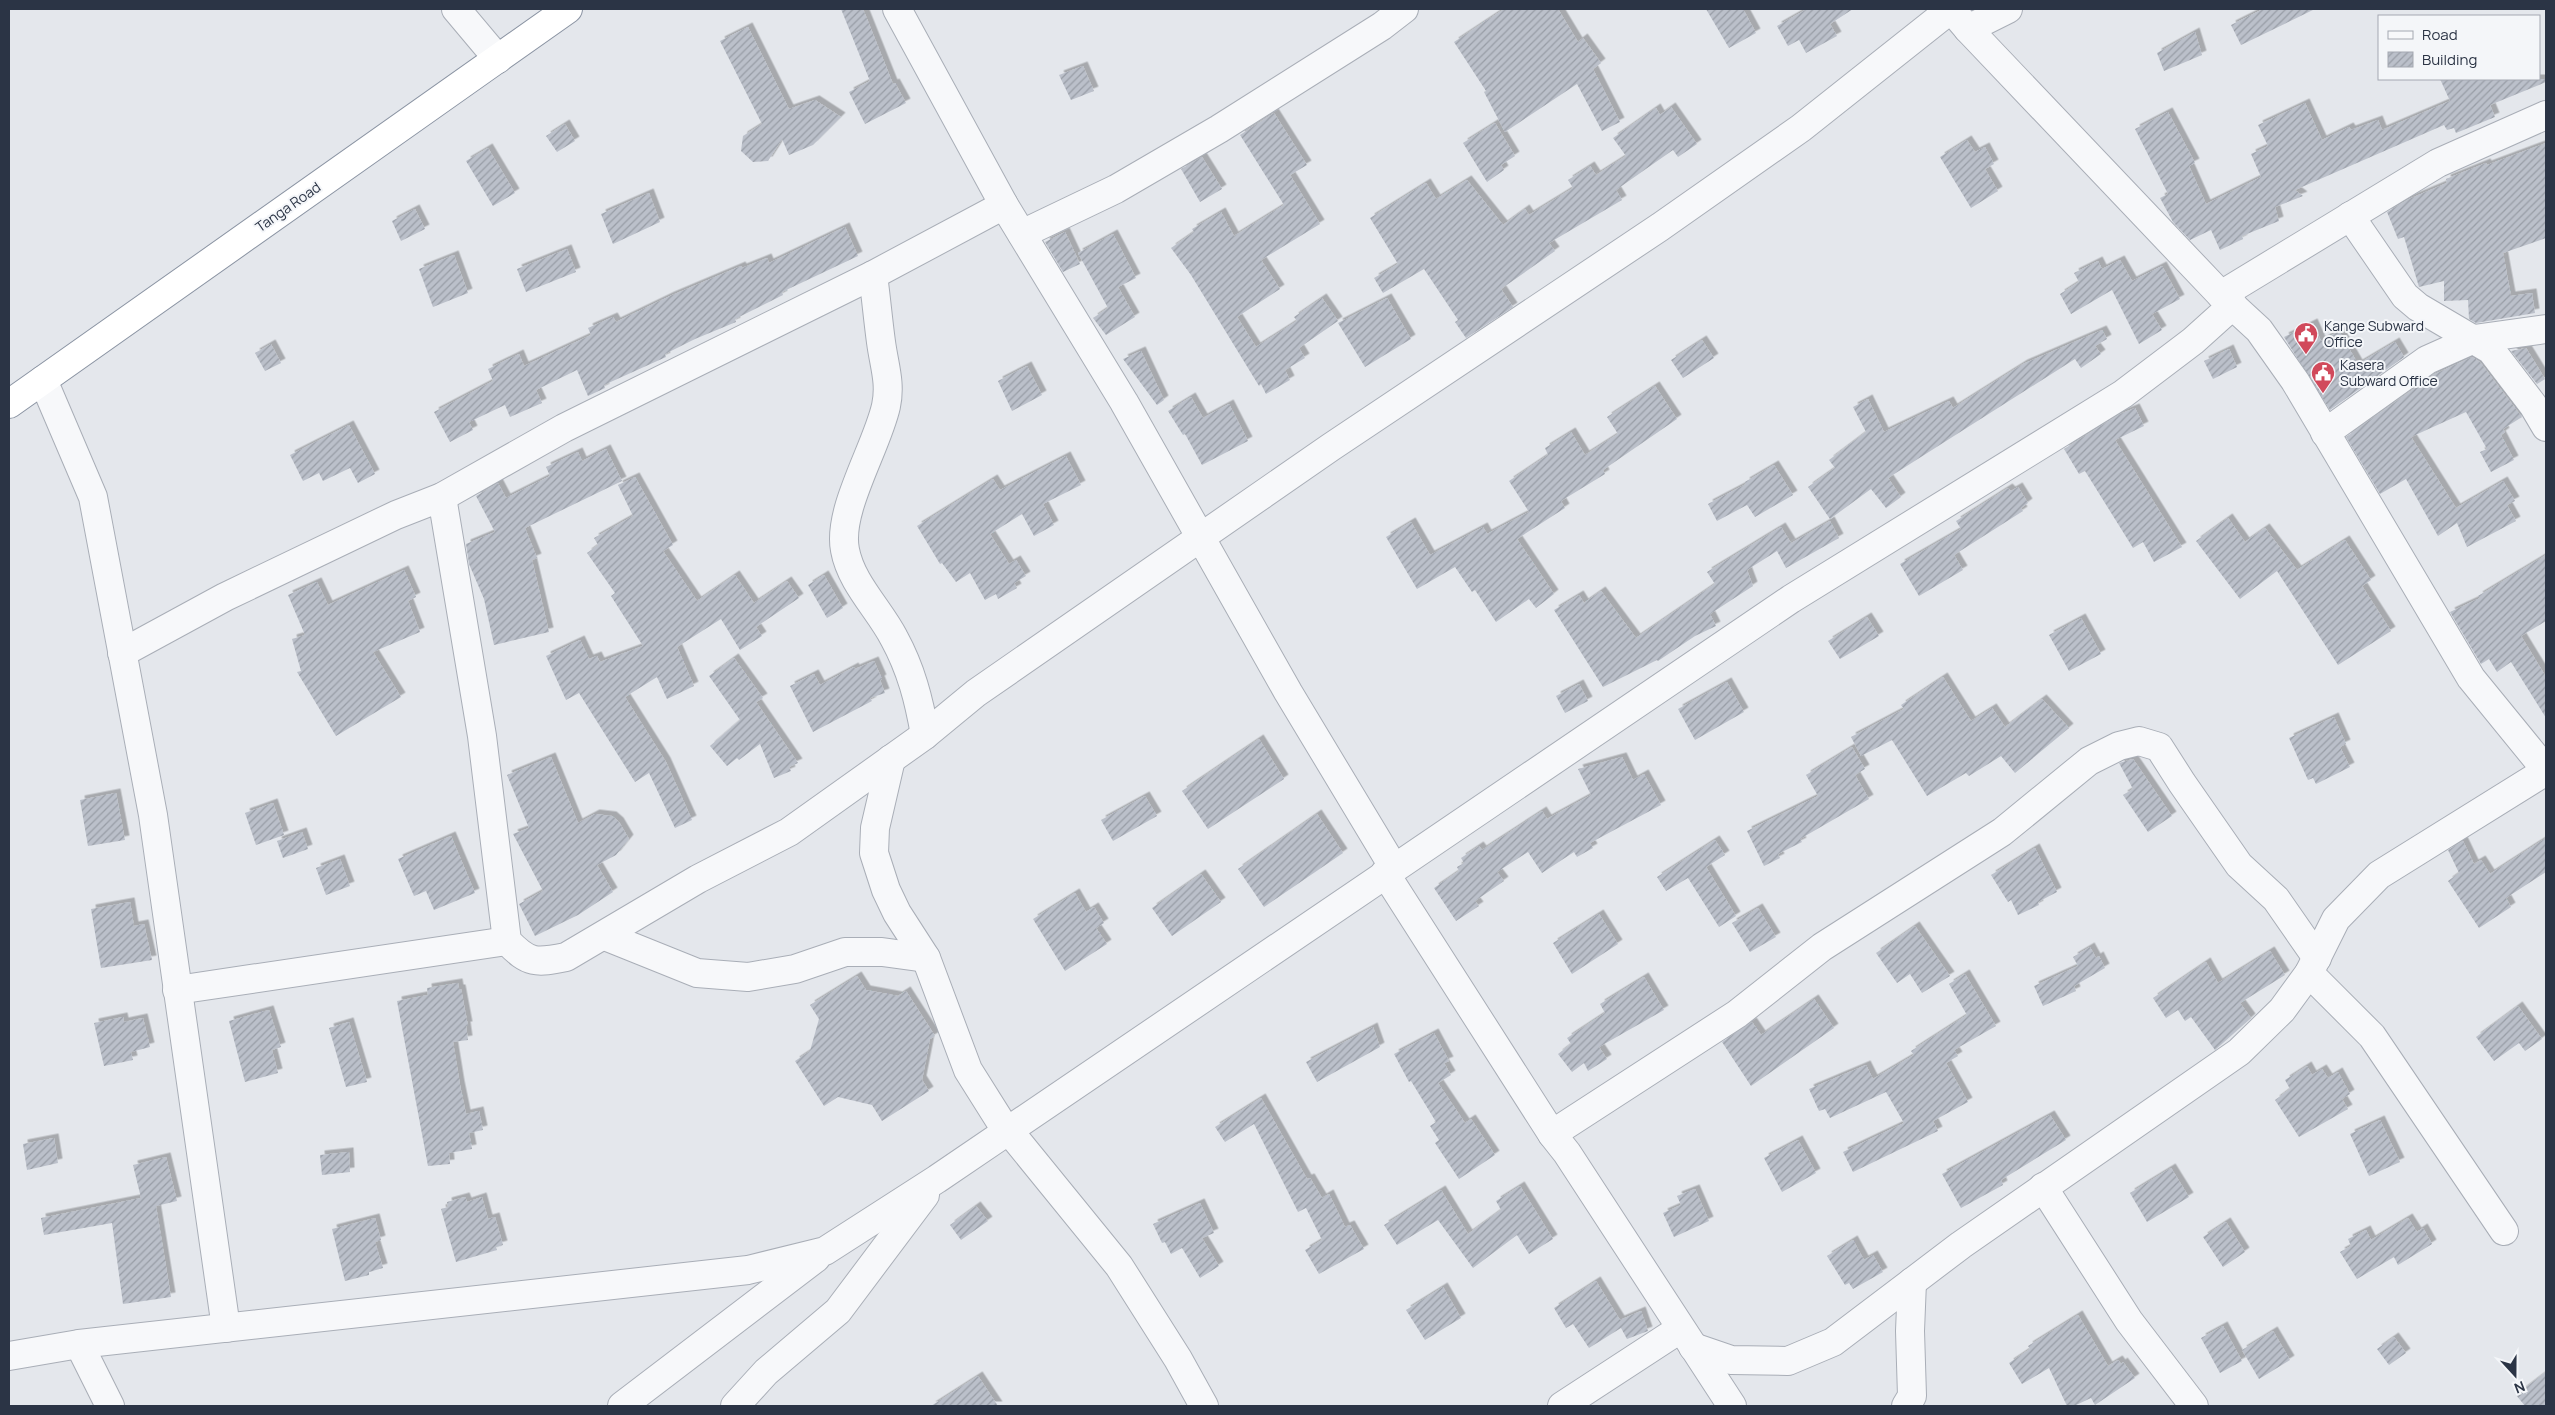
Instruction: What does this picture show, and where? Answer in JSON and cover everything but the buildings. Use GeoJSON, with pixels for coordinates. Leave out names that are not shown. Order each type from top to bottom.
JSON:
{"type":"FeatureCollection","features":[{"type":"Feature","properties":{"kind":"highway","name":"Tanga Road"},"geometry":{"type":"LineString","coordinates":[[9,404],[568,9]]}},
{"type":"Feature","properties":{"kind":"street"},"geometry":{"type":"LineString","coordinates":[[456,9],[498,59]]}},
{"type":"Feature","properties":{"kind":"street"},"geometry":{"type":"LineString","coordinates":[[897,9],[1004,205],[1124,402],[1390,870],[1552,1134],[1567,1153],[1732,1406]]}},
{"type":"Feature","properties":{"kind":"street"},"geometry":{"type":"LineString","coordinates":[[1022,234],[1116,189],[1211,134],[1382,26],[1404,9]]}},
{"type":"Feature","properties":{"kind":"street"},"geometry":{"type":"LineString","coordinates":[[442,497],[482,736],[507,941],[522,957],[542,961],[566,957],[605,936],[698,879],[789,832],[925,735],[976,693],[1454,363],[1660,227],[1957,16],[2008,9]]}},
{"type":"Feature","properties":{"kind":"street"},"geometry":{"type":"LineString","coordinates":[[1686,1338],[1731,1360],[1788,1361],[1833,1342],[2043,1187],[2239,1052],[2282,1010],[2313,966],[2336,920],[2379,875],[2546,770],[2471,678],[2295,381],[2264,337],[1957,16]]}},
{"type":"Feature","properties":{"kind":"street"},"geometry":{"type":"LineString","coordinates":[[622,1406],[825,1251],[1008,1132],[1390,870],[1791,599],[2123,394],[2193,342],[2227,300],[2350,216],[2438,163],[2546,115]]}},
{"type":"Feature","properties":{"kind":"street"},"geometry":{"type":"LineString","coordinates":[[122,653],[225,597],[396,515],[442,497],[564,428],[874,275],[1004,205]]}},
{"type":"Feature","properties":{"kind":"street"},"geometry":{"type":"LineString","coordinates":[[2350,216],[2405,296],[2418,307],[2491,350],[2533,405],[2546,427]]}},
{"type":"Feature","properties":{"kind":"street"},"geometry":{"type":"LineString","coordinates":[[874,275],[881,344],[889,378],[886,405],[845,519],[845,549],[853,574],[894,637],[909,668],[919,700],[925,735]]}},
{"type":"Feature","properties":{"kind":"street"},"geometry":{"type":"LineString","coordinates":[[2325,433],[2427,360],[2474,339],[2546,330]]}},
{"type":"Feature","properties":{"kind":"street"},"geometry":{"type":"LineString","coordinates":[[43,380],[93,497],[153,815],[226,1328]]}},
{"type":"Feature","properties":{"kind":"street"},"geometry":{"type":"LineString","coordinates":[[1552,1134],[1737,1014],[1822,946],[2002,832],[2089,761],[2119,746],[2139,741],[2159,747],[2239,865],[2276,899],[2313,966],[2372,1036],[2504,1231]]}},
{"type":"Feature","properties":{"kind":"street"},"geometry":{"type":"LineString","coordinates":[[891,759],[875,828],[874,853],[896,914],[926,958],[968,1070],[1008,1132],[1119,1266],[1178,1359],[1204,1406]]}},
{"type":"Feature","properties":{"kind":"street"},"geometry":{"type":"LineString","coordinates":[[605,936],[697,973],[748,977],[795,969],[845,952],[882,952],[926,958]]}},
{"type":"Feature","properties":{"kind":"street"},"geometry":{"type":"LineString","coordinates":[[177,990],[507,941]]}},
{"type":"Feature","properties":{"kind":"street"},"geometry":{"type":"LineString","coordinates":[[735,1406],[766,1372],[838,1311],[937,1179]]}},
{"type":"Feature","properties":{"kind":"street"},"geometry":{"type":"LineString","coordinates":[[2043,1187],[2129,1321],[2194,1406]]}},
{"type":"Feature","properties":{"kind":"street"},"geometry":{"type":"LineString","coordinates":[[9,1356],[79,1344],[748,1270],[825,1251]]}},
{"type":"Feature","properties":{"kind":"street"},"geometry":{"type":"LineString","coordinates":[[1906,1406],[1912,1396],[1910,1331],[1912,1282]]}},
{"type":"Feature","properties":{"kind":"street"},"geometry":{"type":"LineString","coordinates":[[1562,1406],[1686,1338]]}},
{"type":"Feature","properties":{"kind":"street"},"geometry":{"type":"LineString","coordinates":[[79,1344],[110,1406]]}},
{"type":"Feature","properties":{"kind":"place","name":"Kange Subward Office"},"geometry":{"type":"Point","coordinates":[2306,355]}},
{"type":"Feature","properties":{"kind":"place","name":"Kasera Subward Office"},"geometry":{"type":"Point","coordinates":[2323,394]}}]}
